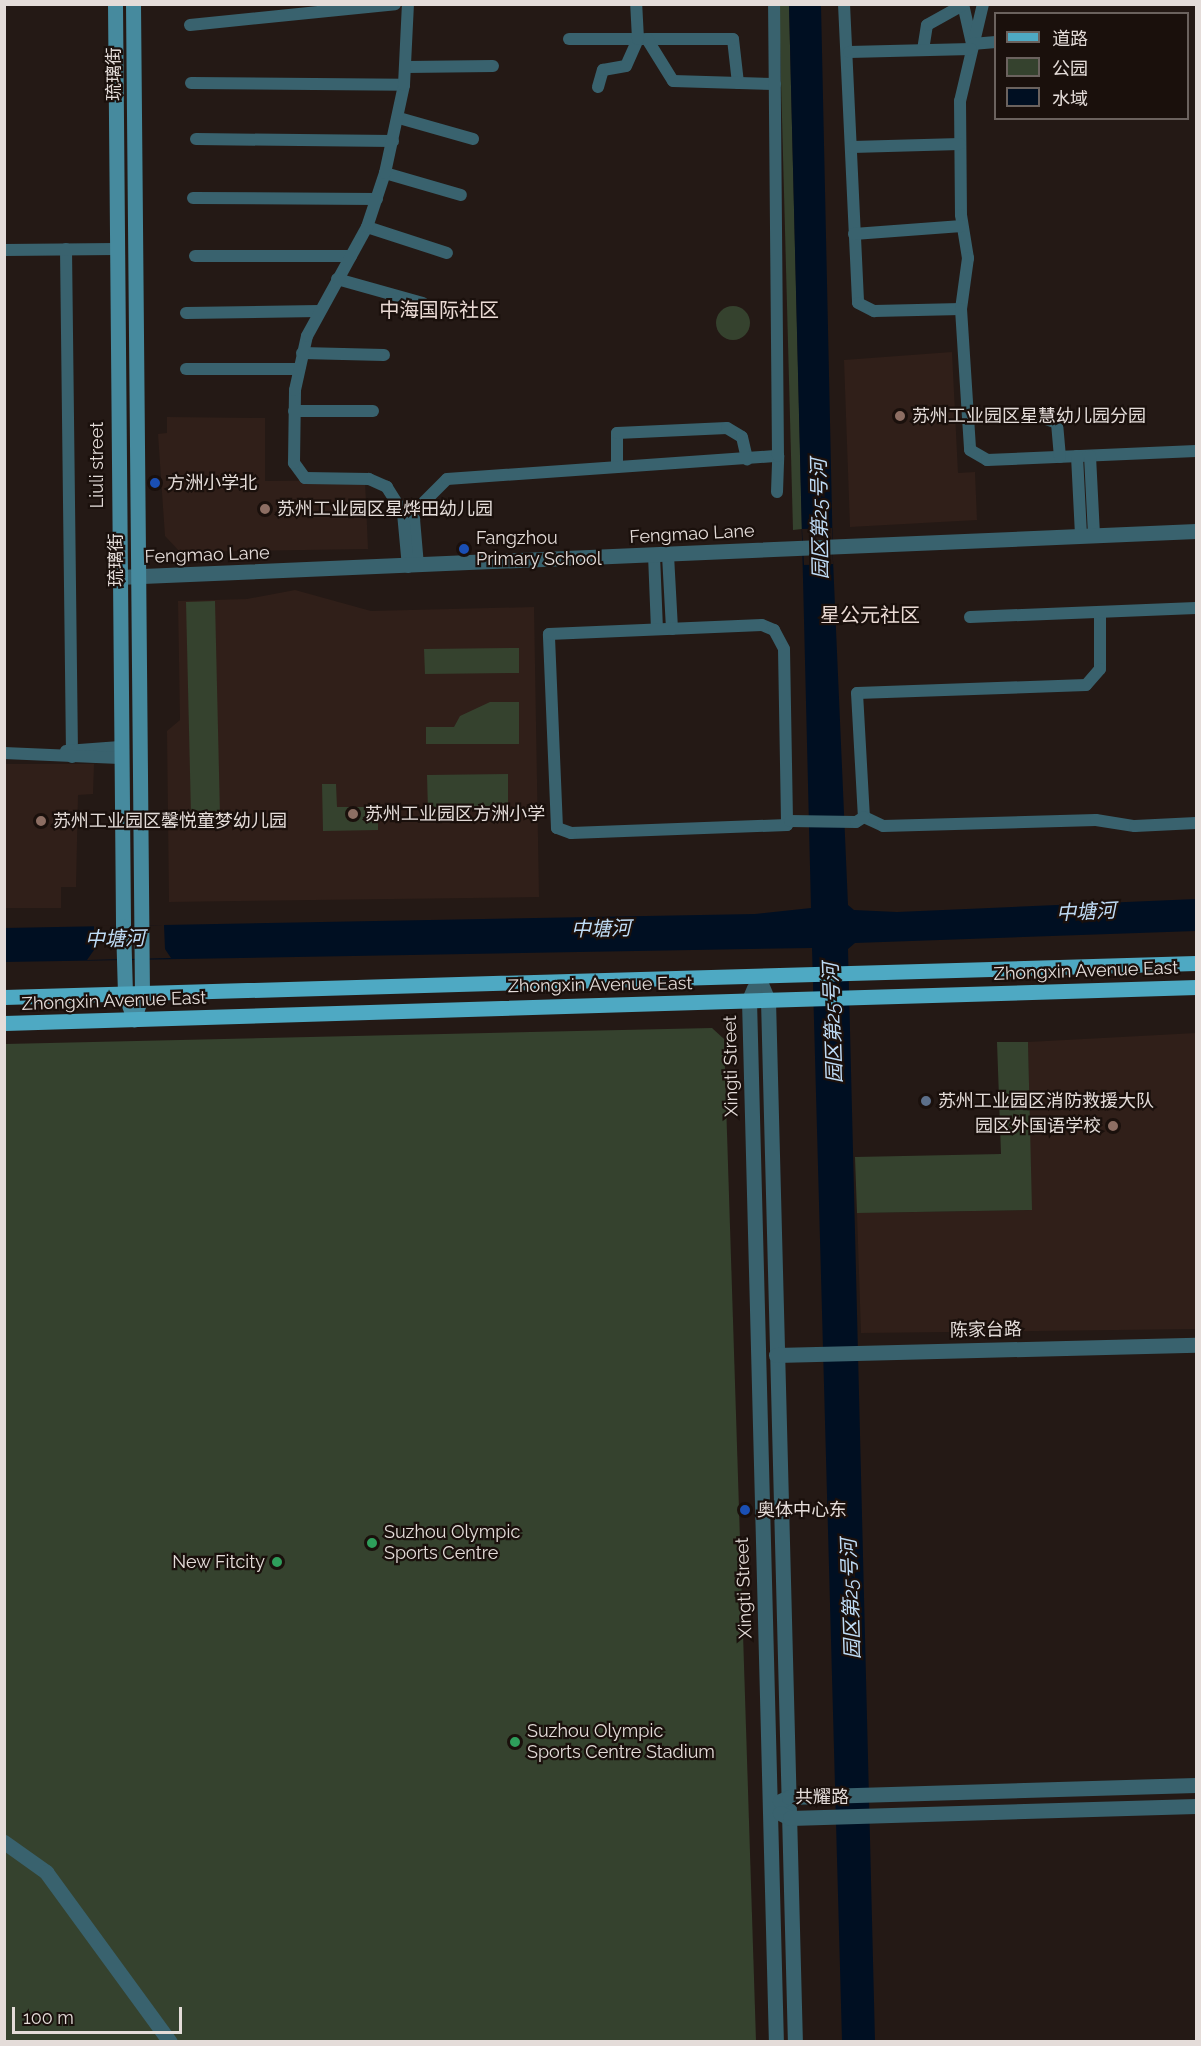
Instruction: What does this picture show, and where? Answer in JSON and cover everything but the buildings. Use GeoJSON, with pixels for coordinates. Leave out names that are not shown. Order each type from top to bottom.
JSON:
{"type":"FeatureCollection","features":[{"type":"Feature","properties":{"kind":"main road","name":"Liuli street"},"geometry":{"type":"LineString","coordinates":[[115,4],[118,577],[124,993]]}},
{"type":"Feature","properties":{"kind":"main road","name":"琉璃街"},"geometry":{"type":"LineString","coordinates":[[133,4],[136,577],[142,993],[134,1020]]}},
{"type":"Feature","properties":{"kind":"main road","name":"Zhongxin Avenue East"},"geometry":{"type":"LineString","coordinates":[[4,997],[855,975],[1197,963]]}},
{"type":"Feature","properties":{"kind":"main road","name":"Zhongxin Avenue East"},"geometry":{"type":"LineString","coordinates":[[4,1023],[1197,987]]}},
{"type":"Feature","properties":{"kind":"main road"},"geometry":{"type":"LineString","coordinates":[[124,993],[134,1020]]}},
{"type":"Feature","properties":{"kind":"street"},"geometry":{"type":"LineString","coordinates":[[190,25],[395,4]]}},
{"type":"Feature","properties":{"kind":"street"},"geometry":{"type":"LineString","coordinates":[[408,4],[404,85],[399,118],[385,173],[367,227],[319,311],[298,369],[294,411],[294,463],[300,476],[377,480],[405,509],[413,566]]}},
{"type":"Feature","properties":{"kind":"street"},"geometry":{"type":"LineString","coordinates":[[636,4],[643,39],[674,81],[775,84]]}},
{"type":"Feature","properties":{"kind":"street"},"geometry":{"type":"LineString","coordinates":[[774,4],[777,492]]}},
{"type":"Feature","properties":{"kind":"street"},"geometry":{"type":"LineString","coordinates":[[844,4],[849,52],[855,291],[862,307],[961,309]]}},
{"type":"Feature","properties":{"kind":"street"},"geometry":{"type":"LineString","coordinates":[[983,4],[971,46],[960,101],[962,226],[968,266],[961,309],[970,450],[987,460],[1197,451]]}},
{"type":"Feature","properties":{"kind":"street"},"geometry":{"type":"LineString","coordinates":[[923,50],[927,25],[963,5],[971,46]]}},
{"type":"Feature","properties":{"kind":"street"},"geometry":{"type":"LineString","coordinates":[[568,39],[733,39],[738,83]]}},
{"type":"Feature","properties":{"kind":"street"},"geometry":{"type":"LineString","coordinates":[[598,87],[603,70],[626,66],[643,39]]}},
{"type":"Feature","properties":{"kind":"street"},"geometry":{"type":"LineString","coordinates":[[849,52],[923,50],[994,42]]}},
{"type":"Feature","properties":{"kind":"street"},"geometry":{"type":"LineString","coordinates":[[631,55],[657,55]]}},
{"type":"Feature","properties":{"kind":"street"},"geometry":{"type":"LineString","coordinates":[[406,67],[493,66]]}},
{"type":"Feature","properties":{"kind":"street"},"geometry":{"type":"LineString","coordinates":[[190,83],[404,85]]}},
{"type":"Feature","properties":{"kind":"street"},"geometry":{"type":"LineString","coordinates":[[399,118],[473,139]]}},
{"type":"Feature","properties":{"kind":"street"},"geometry":{"type":"LineString","coordinates":[[196,139],[393,141]]}},
{"type":"Feature","properties":{"kind":"street"},"geometry":{"type":"LineString","coordinates":[[852,147],[960,144]]}},
{"type":"Feature","properties":{"kind":"street"},"geometry":{"type":"LineString","coordinates":[[385,173],[461,195]]}},
{"type":"Feature","properties":{"kind":"street"},"geometry":{"type":"LineString","coordinates":[[194,198],[377,199]]}},
{"type":"Feature","properties":{"kind":"street"},"geometry":{"type":"LineString","coordinates":[[854,234],[962,226]]}},
{"type":"Feature","properties":{"kind":"street"},"geometry":{"type":"LineString","coordinates":[[367,227],[447,253]]}},
{"type":"Feature","properties":{"kind":"street"},"geometry":{"type":"LineString","coordinates":[[66,249],[68,752]]}},
{"type":"Feature","properties":{"kind":"street"},"geometry":{"type":"LineString","coordinates":[[4,250],[116,249]]}},
{"type":"Feature","properties":{"kind":"street"},"geometry":{"type":"LineString","coordinates":[[195,256],[351,256]]}},
{"type":"Feature","properties":{"kind":"street"},"geometry":{"type":"LineString","coordinates":[[337,279],[423,303]]}},
{"type":"Feature","properties":{"kind":"street"},"geometry":{"type":"LineString","coordinates":[[186,313],[319,311]]}},
{"type":"Feature","properties":{"kind":"street"},"geometry":{"type":"LineString","coordinates":[[302,353],[384,355]]}},
{"type":"Feature","properties":{"kind":"street"},"geometry":{"type":"LineString","coordinates":[[186,369],[298,369]]}},
{"type":"Feature","properties":{"kind":"street"},"geometry":{"type":"LineString","coordinates":[[294,411],[373,411]]}},
{"type":"Feature","properties":{"kind":"street"},"geometry":{"type":"LineString","coordinates":[[1038,416],[1057,423],[1060,457]]}},
{"type":"Feature","properties":{"kind":"street"},"geometry":{"type":"LineString","coordinates":[[617,467],[616,433],[727,428],[742,437],[747,459]]}},
{"type":"Feature","properties":{"kind":"street"},"geometry":{"type":"LineString","coordinates":[[405,509],[447,479],[778,456]]}},
{"type":"Feature","properties":{"kind":"street"},"geometry":{"type":"LineString","coordinates":[[1077,456],[1088,536]]}},
{"type":"Feature","properties":{"kind":"street"},"geometry":{"type":"LineString","coordinates":[[1088,536],[1090,456]]}},
{"type":"Feature","properties":{"kind":"street","name":"Fengmao Lane"},"geometry":{"type":"LineString","coordinates":[[118,577],[1197,531]]}},
{"type":"Feature","properties":{"kind":"street"},"geometry":{"type":"LineString","coordinates":[[661,555],[672,629]]}},
{"type":"Feature","properties":{"kind":"street"},"geometry":{"type":"LineString","coordinates":[[657,629],[661,555]]}},
{"type":"Feature","properties":{"kind":"street"},"geometry":{"type":"LineString","coordinates":[[970,617],[1197,608]]}},
{"type":"Feature","properties":{"kind":"street"},"geometry":{"type":"LineString","coordinates":[[864,817],[857,693],[1086,685],[1100,669],[1100,612]]}},
{"type":"Feature","properties":{"kind":"street"},"geometry":{"type":"LineString","coordinates":[[789,821],[785,655],[778,636],[762,625],[549,634],[557,828],[571,833],[776,829],[789,821],[848,822],[864,817],[883,826],[1096,820],[1135,826],[1197,823]]}},
{"type":"Feature","properties":{"kind":"street"},"geometry":{"type":"LineString","coordinates":[[4,753],[120,753]]}},
{"type":"Feature","properties":{"kind":"street"},"geometry":{"type":"LineString","coordinates":[[758,977],[768,1000],[795,2042]]}},
{"type":"Feature","properties":{"kind":"street","name":"Xingti Street"},"geometry":{"type":"LineString","coordinates":[[758,977],[749,1000],[776,2042]]}},
{"type":"Feature","properties":{"kind":"street","name":"陈家台路"},"geometry":{"type":"LineString","coordinates":[[776,1355],[1197,1345]]}},
{"type":"Feature","properties":{"kind":"street","name":"共耀路"},"geometry":{"type":"LineString","coordinates":[[770,1807],[789,1797],[1197,1785]]}},
{"type":"Feature","properties":{"kind":"street","name":"共耀路"},"geometry":{"type":"LineString","coordinates":[[770,1807],[789,1818],[1197,1806]]}},
{"type":"Feature","properties":{"kind":"street"},"geometry":{"type":"LineString","coordinates":[[4,1842],[46,1872],[170,2042]]}},
{"type":"Feature","properties":{"kind":"shaded area","name":"苏州工业园区星慧幼儿园分园"},"geometry":{"type":"Polygon","coordinates":[[[952,352],[958,473],[975,472],[977,520],[850,527],[844,360],[952,352]]]}},
{"type":"Feature","properties":{"kind":"shaded area","name":"苏州工业园区星烨田幼儿园"},"geometry":{"type":"Polygon","coordinates":[[[167,417],[265,418],[265,481],[365,480],[368,549],[180,552],[165,536],[158,434],[167,433],[167,417]]]}},
{"type":"Feature","properties":{"kind":"shaded area","name":"苏州工业园区方洲小学"},"geometry":{"type":"Polygon","coordinates":[[[295,590],[371,611],[534,607],[539,897],[169,902],[167,731],[180,720],[178,601],[247,599],[295,590]]]}},
{"type":"Feature","properties":{"kind":"shaded area","name":"苏州工业园区馨悦童梦幼儿园"},"geometry":{"type":"Polygon","coordinates":[[[5,764],[94,764],[93,794],[78,795],[76,887],[61,887],[61,908],[5,908],[5,764]]]}},
{"type":"Feature","properties":{"kind":"shaded area","name":"园区外国语学校"},"geometry":{"type":"Polygon","coordinates":[[[1196,1033],[1196,1329],[861,1333],[857,1213],[1031,1210],[1028,1042],[1196,1033]]]}},
{"type":"Feature","properties":{"kind":"green space"},"geometry":{"type":"Polygon","coordinates":[[[779,5],[789,5],[802,529],[793,530],[779,5]]]}},
{"type":"Feature","properties":{"kind":"green space"},"geometry":{"type":"Polygon","coordinates":[[[733,306],[745,311],[750,323],[745,335],[733,340],[721,335],[716,323],[721,311],[733,306]]]}},
{"type":"Feature","properties":{"kind":"green space"},"geometry":{"type":"Polygon","coordinates":[[[215,601],[220,815],[191,815],[186,602],[215,601]]]}},
{"type":"Feature","properties":{"kind":"green space"},"geometry":{"type":"Polygon","coordinates":[[[519,648],[519,673],[425,674],[424,649],[519,648]]]}},
{"type":"Feature","properties":{"kind":"green space"},"geometry":{"type":"Polygon","coordinates":[[[490,702],[519,702],[519,744],[426,744],[426,727],[454,727],[460,716],[490,702]]]}},
{"type":"Feature","properties":{"kind":"green space"},"geometry":{"type":"Polygon","coordinates":[[[508,774],[508,809],[428,810],[427,775],[508,774]]]}},
{"type":"Feature","properties":{"kind":"green space"},"geometry":{"type":"Polygon","coordinates":[[[322,784],[336,784],[337,807],[378,807],[378,830],[323,831],[322,784]]]}},
{"type":"Feature","properties":{"kind":"green space","name":"Suzhou Olympic Sports Centre"},"geometry":{"type":"Polygon","coordinates":[[[712,1028],[724,1039],[756,2041],[5,2041],[5,1044],[712,1028]]]}},
{"type":"Feature","properties":{"kind":"green space"},"geometry":{"type":"Polygon","coordinates":[[[997,1042],[1028,1042],[1032,1210],[857,1213],[855,1157],[1001,1154],[997,1042]]]}},
{"type":"Feature","properties":{"kind":"water"},"geometry":{"type":"Polygon","coordinates":[[[789,5],[821,5],[833,560],[848,905],[854,910],[897,912],[1196,899],[1196,931],[855,943],[848,949],[875,2041],[842,2041],[812,948],[5,962],[4,928],[755,914],[811,908],[789,5]]]}},
{"type":"Feature","properties":{"kind":"pier"},"geometry":{"type":"Polygon","coordinates":[[[832,528],[833,564],[804,565],[802,529],[832,528]]]}},
{"type":"Feature","properties":{"kind":"pier"},"geometry":{"type":"Polygon","coordinates":[[[164,925],[165,949],[171,958],[87,960],[94,950],[94,926],[164,925]]]}},
{"type":"Feature","properties":{"kind":"place","name":"苏州工业园区星慧幼儿园分园"},"geometry":{"type":"Point","coordinates":[900,416]}},
{"type":"Feature","properties":{"kind":"place","name":"方洲小学北"},"geometry":{"type":"Point","coordinates":[155,483]}},
{"type":"Feature","properties":{"kind":"place","name":"苏州工业园区星烨田幼儿园"},"geometry":{"type":"Point","coordinates":[265,509]}},
{"type":"Feature","properties":{"kind":"place","name":"Fangzhou Primary School"},"geometry":{"type":"Point","coordinates":[464,549]}},
{"type":"Feature","properties":{"kind":"place","name":"苏州工业园区方洲小学"},"geometry":{"type":"Point","coordinates":[353,814]}},
{"type":"Feature","properties":{"kind":"place","name":"苏州工业园区馨悦童梦幼儿园"},"geometry":{"type":"Point","coordinates":[41,821]}},
{"type":"Feature","properties":{"kind":"place","name":"苏州工业园区消防救援大队"},"geometry":{"type":"Point","coordinates":[926,1101]}},
{"type":"Feature","properties":{"kind":"place","name":"园区外国语学校"},"geometry":{"type":"Point","coordinates":[1113,1126]}},
{"type":"Feature","properties":{"kind":"place","name":"奥体中心东"},"geometry":{"type":"Point","coordinates":[745,1510]}},
{"type":"Feature","properties":{"kind":"place","name":"Suzhou Olympic Sports Centre"},"geometry":{"type":"Point","coordinates":[372,1543]}},
{"type":"Feature","properties":{"kind":"place","name":"New Fitcity"},"geometry":{"type":"Point","coordinates":[277,1562]}},
{"type":"Feature","properties":{"kind":"place","name":"Suzhou Olympic Sports Centre Stadium"},"geometry":{"type":"Point","coordinates":[515,1742]}},
{"type":"Feature","properties":{"kind":"district","name":"中海国际社区"},"geometry":{"type":"Point","coordinates":[439,310]}},
{"type":"Feature","properties":{"kind":"district","name":"星公元社区"},"geometry":{"type":"Point","coordinates":[870,615]}},
{"type":"Feature","properties":{"kind":"water label","name":"园区第25号河"},"geometry":{"type":"Point","coordinates":[820,519]}},
{"type":"Feature","properties":{"kind":"water label","name":"中塘河"},"geometry":{"type":"Point","coordinates":[1086,912]}},
{"type":"Feature","properties":{"kind":"water label","name":"中塘河"},"geometry":{"type":"Point","coordinates":[601,929]}},
{"type":"Feature","properties":{"kind":"water label","name":"中塘河"},"geometry":{"type":"Point","coordinates":[115,939]}},
{"type":"Feature","properties":{"kind":"water label","name":"园区第25号河"},"geometry":{"type":"Point","coordinates":[833,1023]}},
{"type":"Feature","properties":{"kind":"water label","name":"园区第25号河"},"geometry":{"type":"Point","coordinates":[851,1599]}}]}
